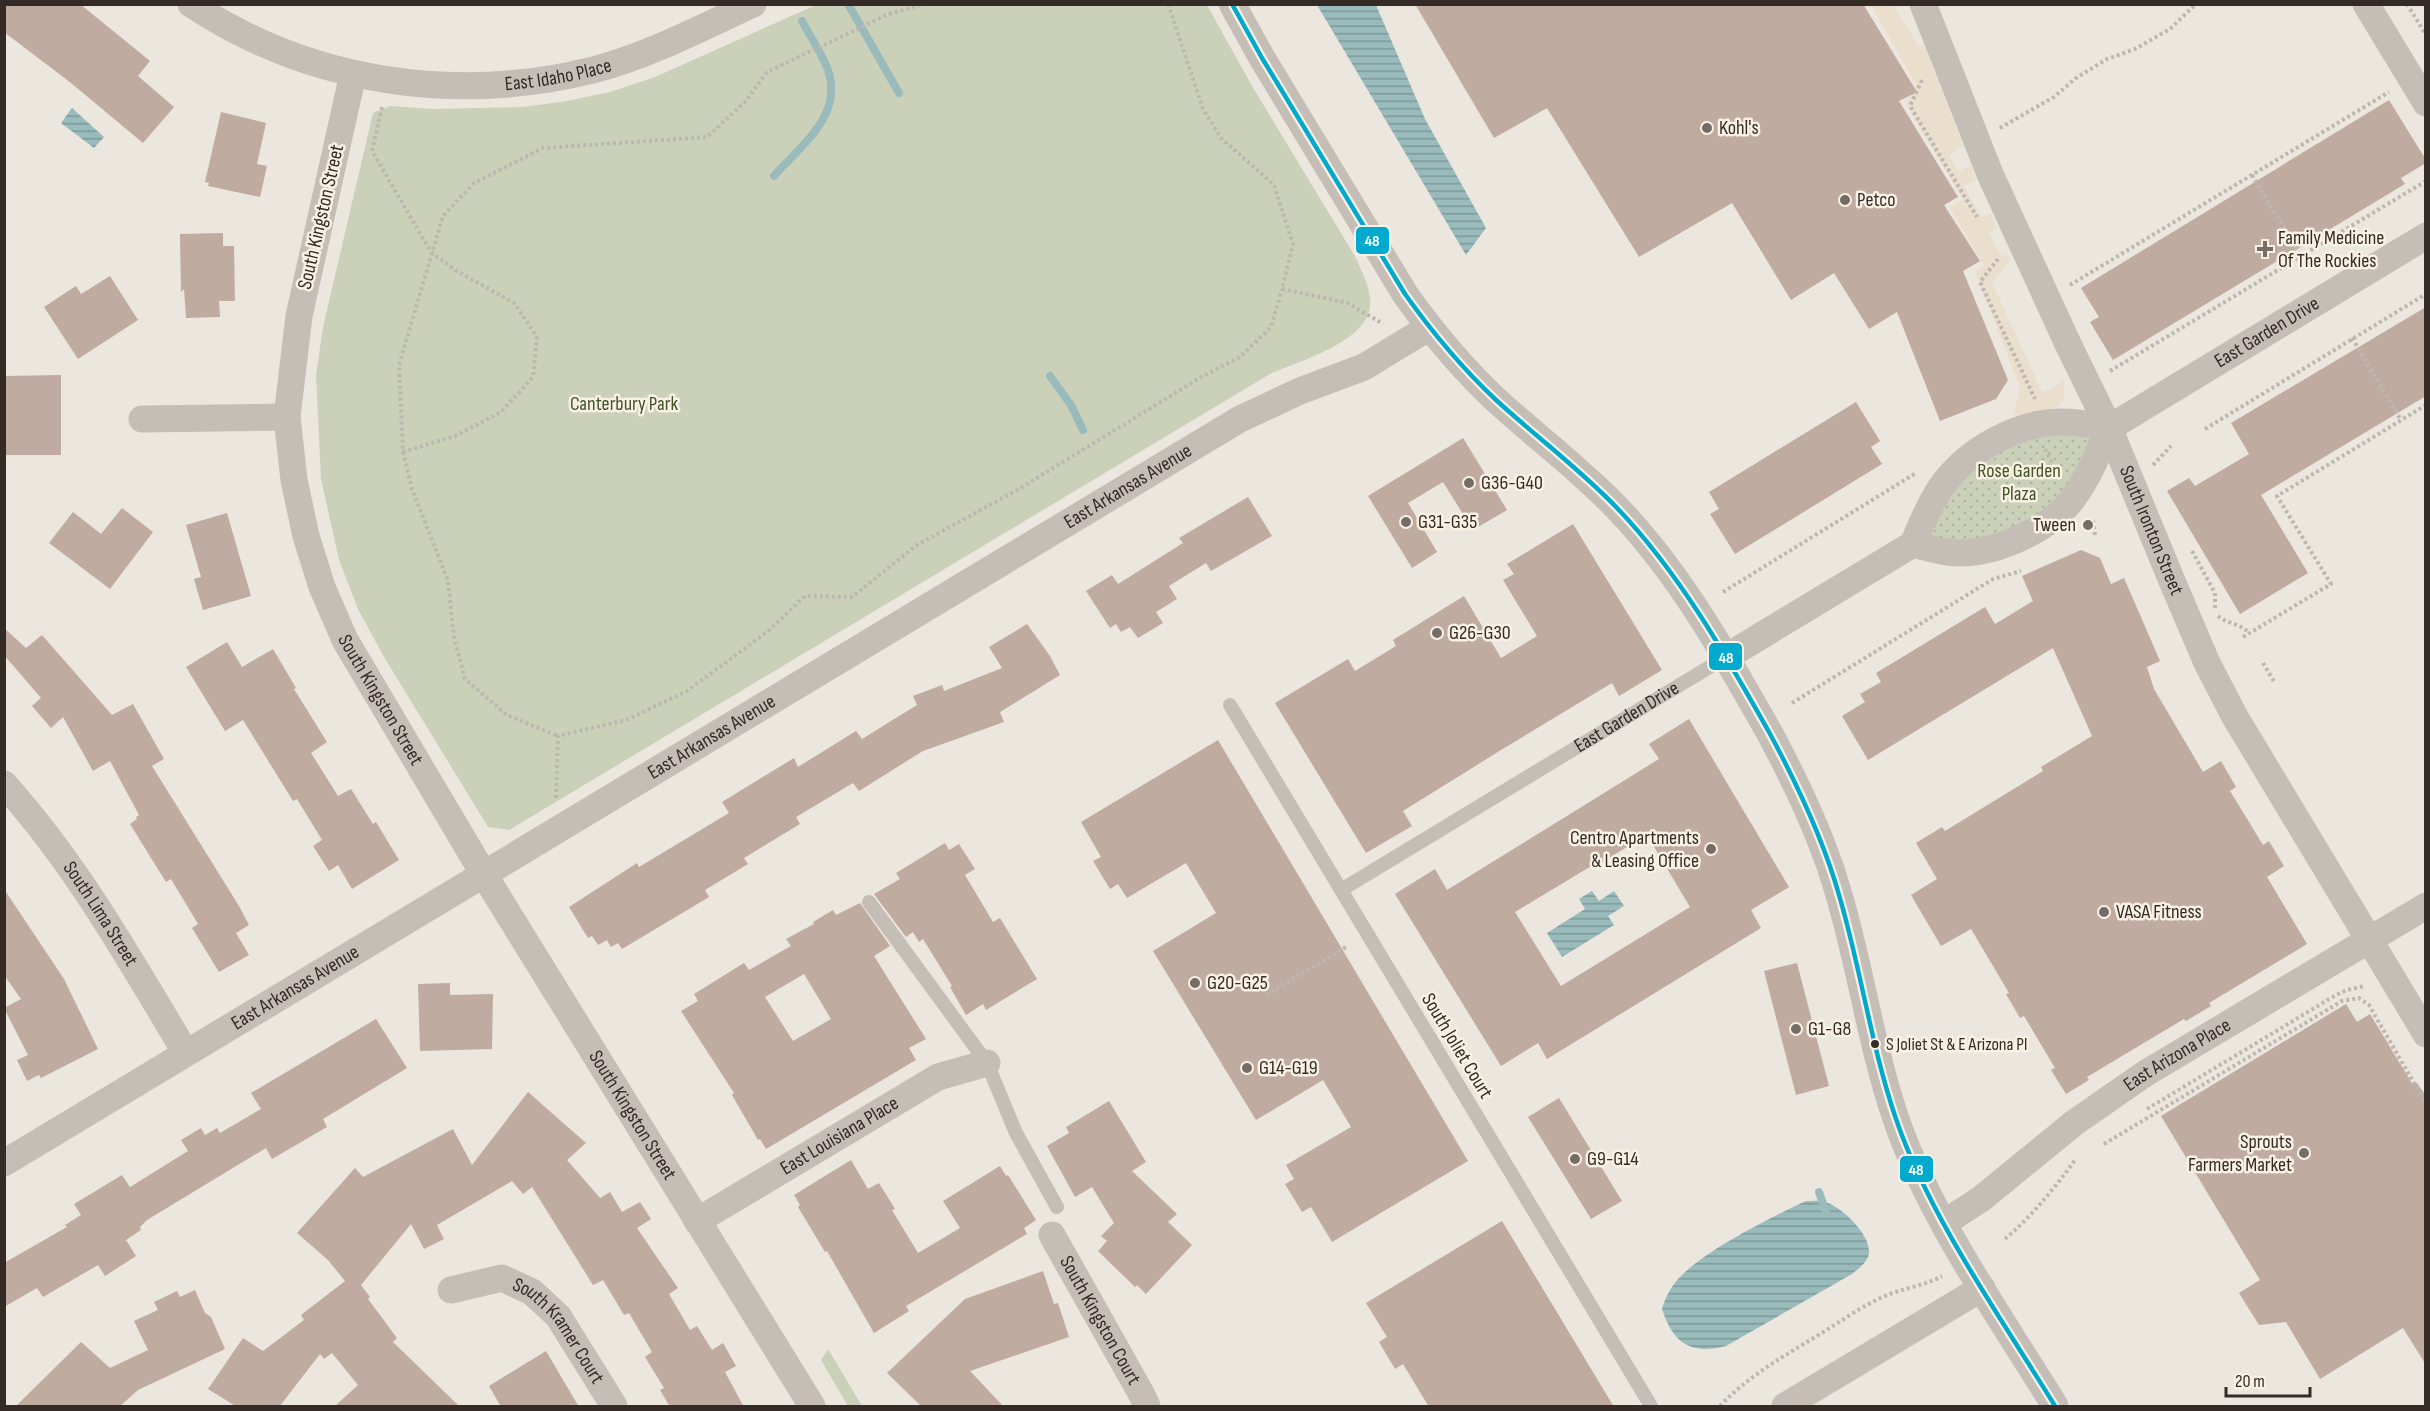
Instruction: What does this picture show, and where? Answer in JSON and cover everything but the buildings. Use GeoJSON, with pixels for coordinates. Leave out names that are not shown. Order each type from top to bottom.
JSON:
{"type":"FeatureCollection","features":[{"type":"Feature","properties":{"kind":"street"},"geometry":{"type":"LineString","coordinates":[[191,4],[255,40],[303,60],[353,74]]}},
{"type":"Feature","properties":{"kind":"street","name":"East Idaho Place"},"geometry":{"type":"LineString","coordinates":[[353,74],[388,81],[440,86],[491,86],[544,80],[594,69],[621,60],[753,4]]}},
{"type":"Feature","properties":{"kind":"street"},"geometry":{"type":"LineString","coordinates":[[1232,4],[1262,58],[1405,294],[1418,335],[1584,475],[1636,528],[1672,574],[1726,657],[1785,761],[1826,854],[1849,933],[1893,1111],[1913,1162],[1944,1223],[2055,1407]]}},
{"type":"Feature","properties":{"kind":"street","name":"South Ironton Street"},"geometry":{"type":"LineString","coordinates":[[1923,4],[1977,142],[2109,428],[2132,489],[2213,675],[2235,717],[2426,1034]]}},
{"type":"Feature","properties":{"kind":"street"},"geometry":{"type":"LineString","coordinates":[[2366,4],[2426,103]]}},
{"type":"Feature","properties":{"kind":"street","name":"South Kingston Street"},"geometry":{"type":"LineString","coordinates":[[353,74],[299,316],[287,417],[294,480],[306,536],[322,587],[345,640],[483,873],[812,1407]]}},
{"type":"Feature","properties":{"kind":"street","name":"East Garden Drive"},"geometry":{"type":"LineString","coordinates":[[2109,428],[2426,236]]}},
{"type":"Feature","properties":{"kind":"street","name":"East Arkansas Avenue"},"geometry":{"type":"LineString","coordinates":[[4,1163],[1240,419],[1300,392],[1364,368],[1418,335]]}},
{"type":"Feature","properties":{"kind":"street"},"geometry":{"type":"LineString","coordinates":[[141,418],[287,417]]}},
{"type":"Feature","properties":{"kind":"street"},"geometry":{"type":"LineString","coordinates":[[2072,422],[2109,428],[2094,463],[2075,495],[2063,510],[2047,522],[2010,542],[1978,552],[1954,553],[1913,544],[1944,483],[1972,456],[1988,445],[2012,433],[2045,423],[2072,422]]}},
{"type":"Feature","properties":{"kind":"street","name":"East Garden Drive"},"geometry":{"type":"LineString","coordinates":[[1726,657],[1913,544]]}},
{"type":"Feature","properties":{"kind":"street","name":"South Lima Street"},"geometry":{"type":"LineString","coordinates":[[4,784],[48,836],[80,881],[186,1053]]}},
{"type":"Feature","properties":{"kind":"street","name":"East Arizona Place"},"geometry":{"type":"LineString","coordinates":[[1944,1223],[1981,1199],[2102,1102],[2146,1073],[2426,906]]}},
{"type":"Feature","properties":{"kind":"street","name":"East Louisiana Place"},"geometry":{"type":"LineString","coordinates":[[697,1221],[938,1077],[987,1063]]}},
{"type":"Feature","properties":{"kind":"street","name":"South Kingston Court"},"geometry":{"type":"LineString","coordinates":[[1052,1234],[1147,1407]]}},
{"type":"Feature","properties":{"kind":"street","name":"South Kramer Court"},"geometry":{"type":"LineString","coordinates":[[451,1290],[502,1278],[532,1292],[558,1316],[614,1407]]}},
{"type":"Feature","properties":{"kind":"street"},"geometry":{"type":"LineString","coordinates":[[1785,1407],[1982,1288]]}},
{"type":"Feature","properties":{"kind":"lane","name":"East Garden Drive"},"geometry":{"type":"LineString","coordinates":[[1341,890],[1726,657]]}},
{"type":"Feature","properties":{"kind":"lane","name":"South Joliet Court"},"geometry":{"type":"LineString","coordinates":[[1230,705],[1651,1407]]}},
{"type":"Feature","properties":{"kind":"lane"},"geometry":{"type":"LineString","coordinates":[[869,902],[987,1063],[1016,1133],[1058,1207]]}},
{"type":"Feature","properties":{"kind":"path"},"geometry":{"type":"LineString","coordinates":[[923,4],[890,14],[767,72],[745,102],[707,137],[543,148],[474,183],[443,216],[399,364],[403,452],[412,489],[448,581],[454,637],[465,679],[507,715],[558,736],[626,720],[687,692],[767,632],[804,596],[852,597],[917,545],[1019,489],[1203,376],[1240,357],[1271,327],[1293,244],[1274,185],[1221,138],[1203,109],[1168,4]]}},
{"type":"Feature","properties":{"kind":"path"},"geometry":{"type":"LineString","coordinates":[[2000,128],[2054,97],[2076,78],[2107,59],[2135,49],[2170,29],[2196,4]]}},
{"type":"Feature","properties":{"kind":"path"},"geometry":{"type":"LineString","coordinates":[[2407,4],[2426,35]]}},
{"type":"Feature","properties":{"kind":"path"},"geometry":{"type":"LineString","coordinates":[[1925,75],[1910,106],[1982,226]]}},
{"type":"Feature","properties":{"kind":"path"},"geometry":{"type":"LineString","coordinates":[[2048,299],[2411,79]]}},
{"type":"Feature","properties":{"kind":"path"},"geometry":{"type":"LineString","coordinates":[[388,81],[372,151],[431,252],[455,270],[514,303],[537,337],[533,377],[501,412],[455,436],[403,452]]}},
{"type":"Feature","properties":{"kind":"path"},"geometry":{"type":"LineString","coordinates":[[2252,175],[2301,256]]}},
{"type":"Feature","properties":{"kind":"path"},"geometry":{"type":"LineString","coordinates":[[2107,373],[2426,180]]}},
{"type":"Feature","properties":{"kind":"path"},"geometry":{"type":"LineString","coordinates":[[2000,256],[1980,282],[2036,402]]}},
{"type":"Feature","properties":{"kind":"path"},"geometry":{"type":"LineString","coordinates":[[1282,289],[1348,303],[1376,319],[1418,335]]}},
{"type":"Feature","properties":{"kind":"path"},"geometry":{"type":"LineString","coordinates":[[2205,429],[2426,294]]}},
{"type":"Feature","properties":{"kind":"path"},"geometry":{"type":"LineString","coordinates":[[2352,338],[2401,420]]}},
{"type":"Feature","properties":{"kind":"path"},"geometry":{"type":"LineString","coordinates":[[2243,637],[2331,584],[2277,496],[2426,405]]}},
{"type":"Feature","properties":{"kind":"path"},"geometry":{"type":"LineString","coordinates":[[2150,468],[2171,446]]}},
{"type":"Feature","properties":{"kind":"path"},"geometry":{"type":"LineString","coordinates":[[1723,592],[1920,471]]}},
{"type":"Feature","properties":{"kind":"path"},"geometry":{"type":"LineString","coordinates":[[2188,544],[2215,593],[2215,610],[2218,617],[2243,627],[2249,633]]}},
{"type":"Feature","properties":{"kind":"path"},"geometry":{"type":"LineString","coordinates":[[1792,703],[1993,579],[2021,571]]}},
{"type":"Feature","properties":{"kind":"path"},"geometry":{"type":"LineString","coordinates":[[2263,663],[2275,683]]}},
{"type":"Feature","properties":{"kind":"path"},"geometry":{"type":"LineString","coordinates":[[555,830],[558,736]]}},
{"type":"Feature","properties":{"kind":"path"},"geometry":{"type":"LineString","coordinates":[[1266,995],[1346,946]]}},
{"type":"Feature","properties":{"kind":"path"},"geometry":{"type":"LineString","coordinates":[[2138,1114],[2336,995],[2347,990],[2366,987]]}},
{"type":"Feature","properties":{"kind":"path"},"geometry":{"type":"LineString","coordinates":[[2104,1144],[2342,1001],[2359,998],[2369,1005],[2426,1104]]}},
{"type":"Feature","properties":{"kind":"path"},"geometry":{"type":"LineString","coordinates":[[2005,1239],[2059,1183],[2080,1155]]}},
{"type":"Feature","properties":{"kind":"path"},"geometry":{"type":"LineString","coordinates":[[1720,1407],[1738,1387],[1761,1370],[1884,1296],[1932,1281],[1942,1275]]}},
{"type":"Feature","properties":{"kind":"green space","name":"Canterbury Park"},"geometry":{"type":"Polygon","coordinates":[[[818,4],[1207,5],[1252,86],[1356,258],[1370,294],[1370,307],[1365,320],[1344,341],[1313,357],[1270,374],[509,830],[488,827],[384,657],[358,609],[339,560],[321,479],[316,375],[323,327],[373,113],[390,106],[433,109],[523,107],[610,92],[655,77],[818,4]]]}},
{"type":"Feature","properties":{"kind":"green space","name":"Rose Garden Plaza"},"geometry":{"type":"Polygon","coordinates":[[[2109,428],[2047,522],[1937,550],[1924,519],[1999,439],[2109,428]]]}},
{"type":"Feature","properties":{"kind":"green space"},"geometry":{"type":"Polygon","coordinates":[[[828,1349],[862,1406],[848,1406],[821,1360],[828,1349]]]}},
{"type":"Feature","properties":{"kind":"shaded area"},"geometry":{"type":"Polygon","coordinates":[[[1871,5],[1893,5],[1919,47],[1924,45],[1963,145],[1949,155],[1959,172],[1971,165],[1976,180],[1964,186],[1981,217],[1991,213],[1997,228],[1989,232],[2001,256],[2006,254],[2010,261],[1992,282],[2042,392],[2057,386],[2063,380],[2065,395],[2062,402],[2053,409],[2022,418],[2014,414],[2020,387],[1975,271],[1984,265],[1950,208],[1963,200],[1906,104],[1916,84],[1871,5]]]}},
{"type":"Feature","properties":{"kind":"water"},"geometry":{"type":"Polygon","coordinates":[[[1317,5],[1376,5],[1425,119],[1486,228],[1466,255],[1317,5]]]}},
{"type":"Feature","properties":{"kind":"water"},"geometry":{"type":"Polygon","coordinates":[[[72,108],[104,137],[94,148],[61,123],[72,108]]]}},
{"type":"Feature","properties":{"kind":"water"},"geometry":{"type":"Polygon","coordinates":[[[1592,891],[1599,901],[1614,891],[1624,906],[1608,916],[1614,925],[1562,957],[1547,933],[1585,909],[1579,899],[1592,891]]]}},
{"type":"Feature","properties":{"kind":"water"},"geometry":{"type":"Polygon","coordinates":[[[1806,1201],[1820,1201],[1832,1205],[1854,1222],[1868,1246],[1869,1253],[1863,1265],[1852,1274],[1726,1346],[1702,1349],[1685,1344],[1678,1338],[1666,1321],[1662,1309],[1669,1291],[1677,1280],[1723,1245],[1806,1201]]]}},
{"type":"Feature","properties":{"kind":"waterway"},"geometry":{"type":"LineString","coordinates":[[848,4],[899,93]]}},
{"type":"Feature","properties":{"kind":"waterway"},"geometry":{"type":"LineString","coordinates":[[774,176],[816,129],[825,116],[830,102],[831,87],[828,70],[802,21]]}},
{"type":"Feature","properties":{"kind":"waterway"},"geometry":{"type":"LineString","coordinates":[[1050,376],[1071,405],[1083,430]]}},
{"type":"Feature","properties":{"kind":"waterway"},"geometry":{"type":"LineString","coordinates":[[1819,1192],[1826,1212]]}},
{"type":"Feature","properties":{"kind":"transit line","name":"48"},"geometry":{"type":"LineString","coordinates":[[1232,4],[1262,58],[1415,308],[1447,349],[1482,387],[1588,480],[1640,534],[1662,560],[1736,673],[1790,771],[1833,874],[1887,1091],[1910,1156],[1947,1230],[2055,1406]]}},
{"type":"Feature","properties":{"kind":"place","name":"Kohl's"},"geometry":{"type":"Point","coordinates":[1707,128]}},
{"type":"Feature","properties":{"kind":"place","name":"Petco"},"geometry":{"type":"Point","coordinates":[1845,200]}},
{"type":"Feature","properties":{"kind":"place","name":"Family Medicine Of The Rockies"},"geometry":{"type":"Point","coordinates":[2265,249]}},
{"type":"Feature","properties":{"kind":"place","name":"G36-G40"},"geometry":{"type":"Point","coordinates":[1469,483]}},
{"type":"Feature","properties":{"kind":"place","name":"G31-G35"},"geometry":{"type":"Point","coordinates":[1406,522]}},
{"type":"Feature","properties":{"kind":"place","name":"Tween"},"geometry":{"type":"Point","coordinates":[2088,525]}},
{"type":"Feature","properties":{"kind":"place","name":"G26-G30"},"geometry":{"type":"Point","coordinates":[1437,633]}},
{"type":"Feature","properties":{"kind":"place","name":"Centro Apartments & Leasing Office"},"geometry":{"type":"Point","coordinates":[1711,849]}},
{"type":"Feature","properties":{"kind":"place","name":"VASA Fitness"},"geometry":{"type":"Point","coordinates":[2104,912]}},
{"type":"Feature","properties":{"kind":"place","name":"G20-G25"},"geometry":{"type":"Point","coordinates":[1195,983]}},
{"type":"Feature","properties":{"kind":"place","name":"G1-G8"},"geometry":{"type":"Point","coordinates":[1796,1029]}},
{"type":"Feature","properties":{"kind":"place","name":"S Joliet St & E Arizona Pl"},"geometry":{"type":"Point","coordinates":[1875,1044]}},
{"type":"Feature","properties":{"kind":"place","name":"G14-G19"},"geometry":{"type":"Point","coordinates":[1247,1068]}},
{"type":"Feature","properties":{"kind":"place","name":"Sprouts Farmers Market"},"geometry":{"type":"Point","coordinates":[2304,1153]}},
{"type":"Feature","properties":{"kind":"place","name":"G9-G14"},"geometry":{"type":"Point","coordinates":[1575,1159]}}]}
